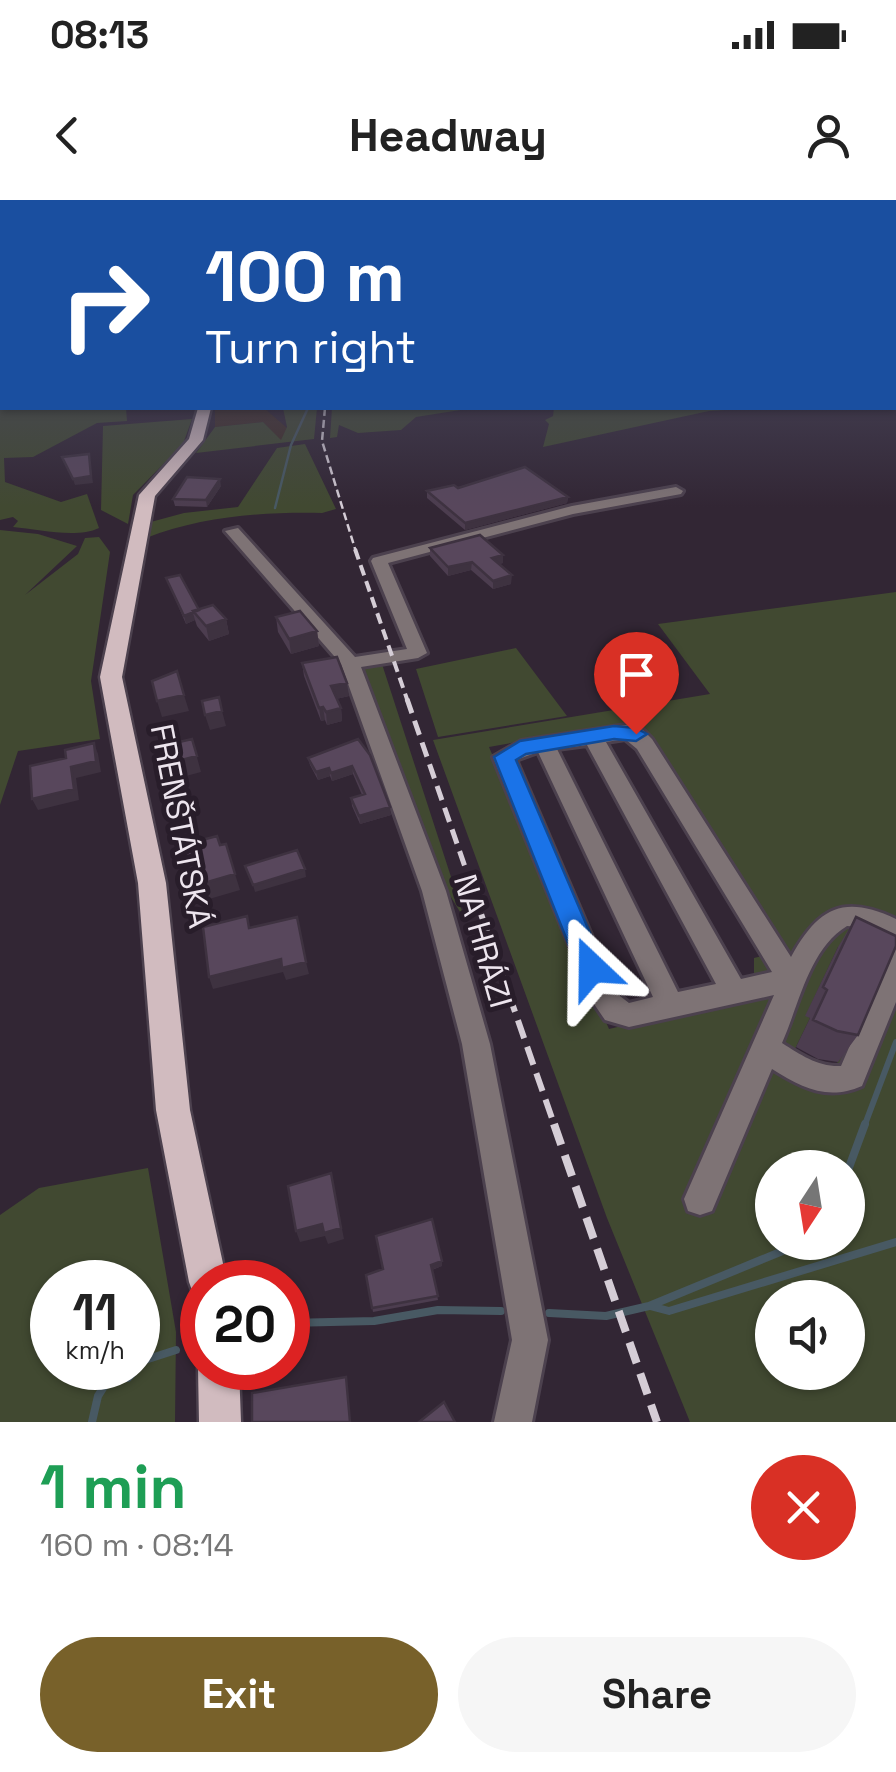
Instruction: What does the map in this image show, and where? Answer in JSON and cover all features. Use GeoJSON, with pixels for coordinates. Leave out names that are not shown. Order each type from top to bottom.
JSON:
{"type":"FeatureCollection","features":[{"type":"Feature","properties":{"kind":"main road","name":"FRENŠTÁTSKÁ"},"geometry":{"type":"LineString","coordinates":[[204,410],[196,440],[146,495],[130,596],[112,660],[111,687],[152,883],[174,1110],[204,1260]]}},
{"type":"Feature","properties":{"kind":"main road"},"geometry":{"type":"LineString","coordinates":[[219,1390],[220,1422]]}},
{"type":"Feature","properties":{"kind":"street"},"geometry":{"type":"LineString","coordinates":[[350,664],[418,653],[378,561],[572,510],[676,491]]}},
{"type":"Feature","properties":{"kind":"street","name":"NA HRÁZI"},"geometry":{"type":"LineString","coordinates":[[232,531],[350,664],[434,891],[476,1044],[530,1340],[513,1422]]}},
{"type":"Feature","properties":{"kind":"street"},"geometry":{"type":"LineString","coordinates":[[626,732],[636,734],[791,980],[629,1015],[616,1011],[606,1001],[504,757],[511,751],[544,744],[626,732]]}},
{"type":"Feature","properties":{"kind":"street"},"geometry":{"type":"LineString","coordinates":[[592,736],[734,992]]}},
{"type":"Feature","properties":{"kind":"street"},"geometry":{"type":"LineString","coordinates":[[544,744],[671,1006]]}},
{"type":"Feature","properties":{"kind":"street"},"geometry":{"type":"LineString","coordinates":[[700,1199],[786,1002],[791,980],[820,936],[840,917],[861,916],[894,930],[889,937],[895,971],[852,1076],[844,1082],[823,1080],[766,1049]]}},
{"type":"Feature","properties":{"kind":"shaded area"},"geometry":{"type":"Polygon","coordinates":[[[215,410],[266,410],[287,428],[281,441],[263,422],[215,427],[215,410]]]}},
{"type":"Feature","properties":{"kind":"green space"},"geometry":{"type":"Polygon","coordinates":[[[0,410],[126,410],[127,421],[97,423],[33,457],[4,458],[5,482],[61,502],[87,494],[99,528],[79,533],[57,532],[13,527],[18,521],[13,517],[0,520],[0,410]]]}},
{"type":"Feature","properties":{"kind":"green space"},"geometry":{"type":"Polygon","coordinates":[[[283,410],[317,410],[314,439],[196,453],[215,427],[263,422],[281,440],[287,427],[283,410]]]}},
{"type":"Feature","properties":{"kind":"green space"},"geometry":{"type":"Polygon","coordinates":[[[332,410],[460,410],[416,417],[401,430],[358,433],[339,425],[337,437],[330,438],[332,410]]]}},
{"type":"Feature","properties":{"kind":"green space"},"geometry":{"type":"Polygon","coordinates":[[[554,410],[725,410],[543,447],[549,424],[545,420],[553,416],[554,410]]]}},
{"type":"Feature","properties":{"kind":"green space"},"geometry":{"type":"Polygon","coordinates":[[[192,419],[183,444],[133,495],[128,524],[101,510],[103,426],[192,419]]]}},
{"type":"Feature","properties":{"kind":"green space"},"geometry":{"type":"Polygon","coordinates":[[[305,444],[336,509],[211,520],[146,538],[147,523],[184,513],[238,507],[277,448],[305,444]]]}},
{"type":"Feature","properties":{"kind":"green space"},"geometry":{"type":"Polygon","coordinates":[[[0,530],[38,534],[77,546],[25,595],[78,554],[85,538],[99,537],[110,552],[91,681],[100,739],[18,751],[0,805],[0,530]]]}},
{"type":"Feature","properties":{"kind":"green space"},"geometry":{"type":"Polygon","coordinates":[[[896,592],[896,1422],[690,1422],[607,1218],[433,740],[710,694],[658,624],[896,592]],[[635,721],[489,747],[609,1029],[761,993],[754,980],[754,958],[782,951],[635,721]],[[838,947],[806,1015],[810,1018],[795,1049],[834,1070],[848,1039],[838,947]]]}},
{"type":"Feature","properties":{"kind":"green space"},"geometry":{"type":"Polygon","coordinates":[[[516,648],[567,716],[438,737],[416,669],[516,648]]]}},
{"type":"Feature","properties":{"kind":"green space"},"geometry":{"type":"Polygon","coordinates":[[[381,661],[465,920],[422,850],[357,669],[381,661]]]}},
{"type":"Feature","properties":{"kind":"green space"},"geometry":{"type":"Polygon","coordinates":[[[148,1168],[176,1332],[175,1422],[0,1422],[0,1215],[39,1188],[148,1168]]]}},
{"type":"Feature","properties":{"kind":"building"},"geometry":{"type":"Polygon","coordinates":[[[89,454],[91,476],[73,479],[62,457],[89,454]]]}},
{"type":"Feature","properties":{"kind":"building"},"geometry":{"type":"Polygon","coordinates":[[[525,467],[568,497],[465,523],[427,491],[454,485],[458,488],[525,467]]]}},
{"type":"Feature","properties":{"kind":"building"},"geometry":{"type":"Polygon","coordinates":[[[187,477],[220,479],[206,500],[173,499],[187,477]]]}},
{"type":"Feature","properties":{"kind":"building"},"geometry":{"type":"Polygon","coordinates":[[[480,535],[503,555],[492,558],[512,575],[493,581],[472,562],[448,567],[430,548],[480,535]]]}},
{"type":"Feature","properties":{"kind":"building"},"geometry":{"type":"Polygon","coordinates":[[[180,575],[199,610],[184,616],[166,578],[180,575]]]}},
{"type":"Feature","properties":{"kind":"building"},"geometry":{"type":"Polygon","coordinates":[[[213,605],[226,619],[206,626],[193,611],[213,605]]]}},
{"type":"Feature","properties":{"kind":"building"},"geometry":{"type":"Polygon","coordinates":[[[300,611],[317,631],[289,639],[276,617],[300,611]]]}},
{"type":"Feature","properties":{"kind":"building"},"geometry":{"type":"Polygon","coordinates":[[[337,657],[347,683],[331,686],[341,708],[326,712],[319,708],[302,663],[337,657]]]}},
{"type":"Feature","properties":{"kind":"building"},"geometry":{"type":"Polygon","coordinates":[[[177,671],[184,695],[157,701],[152,681],[177,671]]]}},
{"type":"Feature","properties":{"kind":"building"},"geometry":{"type":"Polygon","coordinates":[[[219,697],[222,711],[205,715],[202,701],[219,697]]]}},
{"type":"Feature","properties":{"kind":"building"},"geometry":{"type":"Polygon","coordinates":[[[192,739],[197,756],[166,764],[162,746],[192,739]]]}},
{"type":"Feature","properties":{"kind":"building"},"geometry":{"type":"Polygon","coordinates":[[[358,739],[370,755],[390,807],[359,816],[351,798],[365,794],[352,766],[331,773],[329,768],[316,772],[308,758],[358,739]]]}},
{"type":"Feature","properties":{"kind":"building"},"geometry":{"type":"Polygon","coordinates":[[[94,743],[96,761],[71,767],[74,789],[32,799],[30,766],[66,758],[65,750],[94,743]]]}},
{"type":"Feature","properties":{"kind":"building"},"geometry":{"type":"Polygon","coordinates":[[[217,836],[220,845],[226,844],[235,874],[194,886],[183,845],[217,836]]]}},
{"type":"Feature","properties":{"kind":"building"},"geometry":{"type":"Polygon","coordinates":[[[297,850],[305,869],[253,885],[245,866],[297,850]]]}},
{"type":"Feature","properties":{"kind":"building"},"geometry":{"type":"Polygon","coordinates":[[[247,916],[249,928],[297,917],[306,962],[282,968],[281,959],[209,977],[203,927],[247,916]]]}},
{"type":"Feature","properties":{"kind":"building"},"geometry":{"type":"Polygon","coordinates":[[[856,917],[896,936],[896,946],[858,1035],[813,1020],[827,990],[823,987],[856,917]]]}},
{"type":"Feature","properties":{"kind":"building"},"geometry":{"type":"Polygon","coordinates":[[[331,1173],[341,1228],[324,1233],[322,1224],[296,1231],[288,1186],[331,1173]]]}},
{"type":"Feature","properties":{"kind":"building"},"geometry":{"type":"Polygon","coordinates":[[[432,1219],[442,1261],[431,1265],[438,1296],[372,1308],[366,1275],[383,1269],[376,1236],[432,1219]]]}},
{"type":"Feature","properties":{"kind":"building"},"geometry":{"type":"Polygon","coordinates":[[[346,1377],[350,1422],[252,1422],[252,1393],[310,1390],[310,1383],[346,1377]]]}},
{"type":"Feature","properties":{"kind":"building"},"geometry":{"type":"Polygon","coordinates":[[[444,1402],[455,1422],[419,1422],[444,1402]]]}},
{"type":"Feature","properties":{"kind":"waterway"},"geometry":{"type":"LineString","coordinates":[[275,508],[291,445],[307,410]]}},
{"type":"Feature","properties":{"kind":"waterway"},"geometry":{"type":"LineString","coordinates":[[864,1127],[896,1042]]}},
{"type":"Feature","properties":{"kind":"waterway"},"geometry":{"type":"LineString","coordinates":[[855,1150],[865,1124]]}},
{"type":"Feature","properties":{"kind":"waterway"},"geometry":{"type":"LineString","coordinates":[[650,1306],[669,1311],[896,1242]]}},
{"type":"Feature","properties":{"kind":"waterway"},"geometry":{"type":"LineString","coordinates":[[549,1313],[606,1316],[649,1306],[761,1260]]}},
{"type":"Feature","properties":{"kind":"waterway"},"geometry":{"type":"LineString","coordinates":[[310,1322],[374,1321],[438,1310],[501,1311]]}},
{"type":"Feature","properties":{"kind":"waterway"},"geometry":{"type":"LineString","coordinates":[[92,1422],[98,1396],[110,1377],[128,1378],[145,1360],[176,1350]]}},
{"type":"Feature","properties":{"kind":"railway"},"geometry":{"type":"LineString","coordinates":[[325,410],[322,441],[356,551]]}},
{"type":"Feature","properties":{"kind":"railway"},"geometry":{"type":"LineString","coordinates":[[356,551],[408,702]]}},
{"type":"Feature","properties":{"kind":"railway"},"geometry":{"type":"LineString","coordinates":[[407,699],[473,890]]}},
{"type":"Feature","properties":{"kind":"railway"},"geometry":{"type":"LineString","coordinates":[[472,888],[555,1127]]}},
{"type":"Feature","properties":{"kind":"railway"},"geometry":{"type":"LineString","coordinates":[[554,1124],[657,1422]]}},
{"type":"Feature","properties":{"kind":"route"},"geometry":{"type":"LineString","coordinates":[[592,968],[504,757],[520,748],[614,733],[636,734]]}}]}
